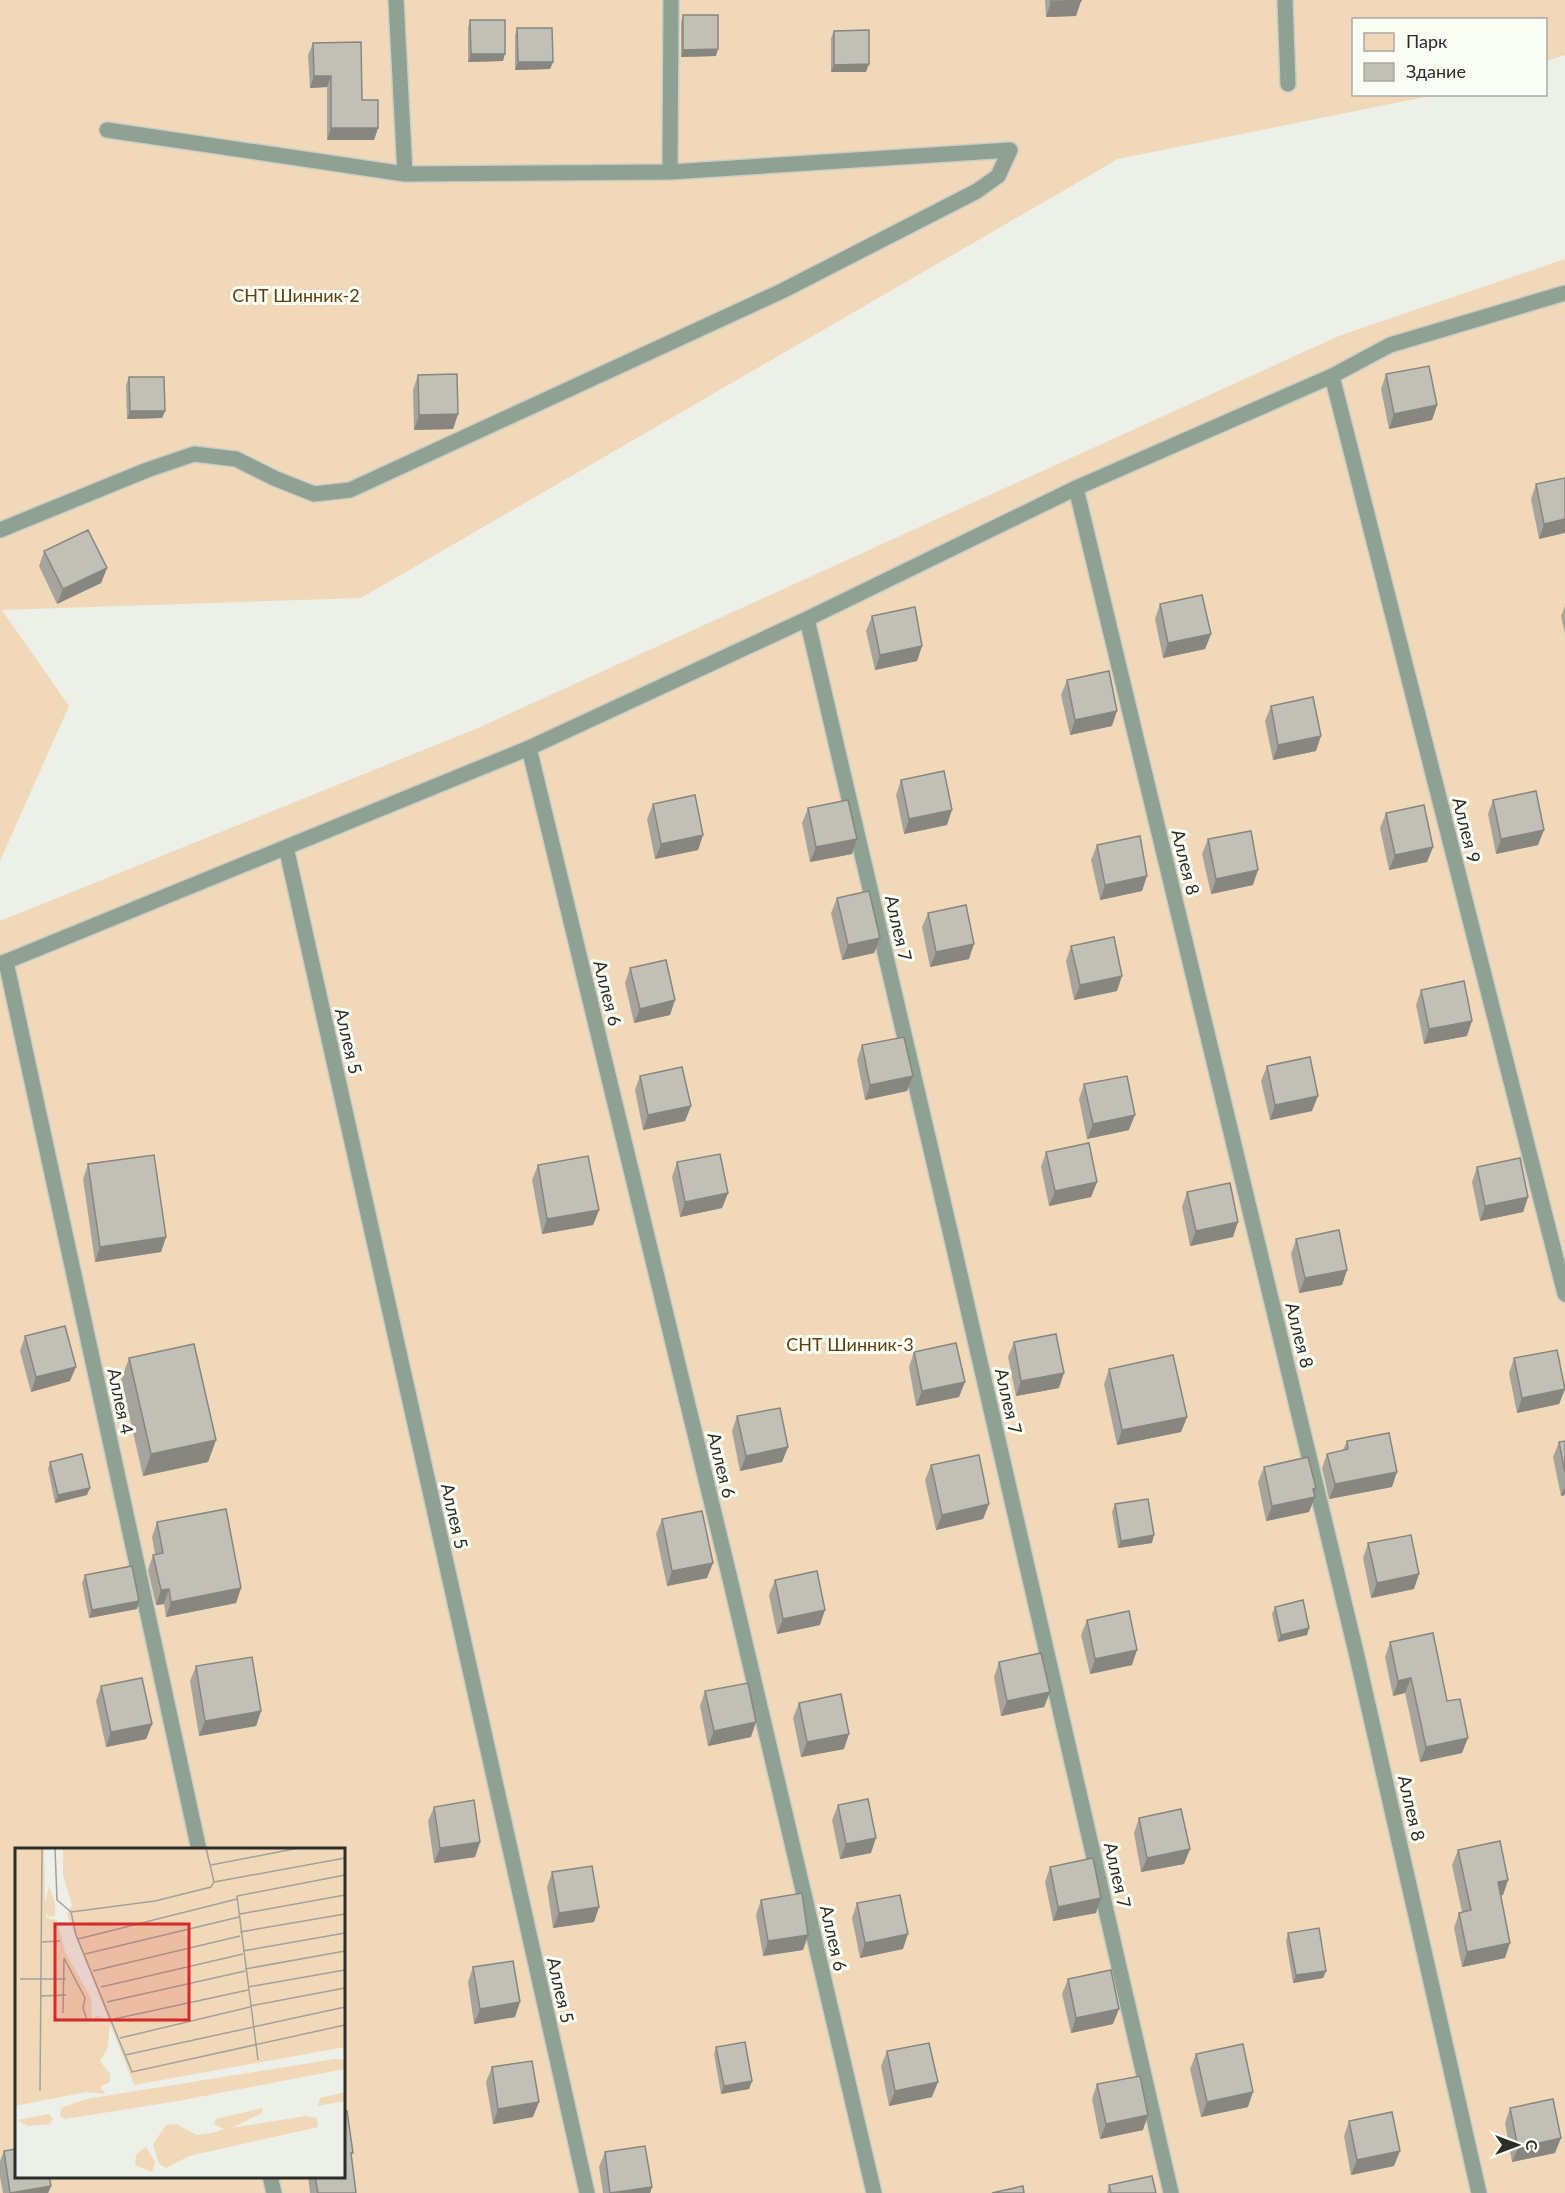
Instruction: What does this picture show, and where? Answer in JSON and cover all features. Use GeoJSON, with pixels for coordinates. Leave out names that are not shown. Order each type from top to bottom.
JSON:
{"type":"FeatureCollection","features":[{"type":"Feature","properties":{"kind":"lane"},"geometry":{"type":"LineString","coordinates":[[396,0],[405,174]]}},
{"type":"Feature","properties":{"kind":"lane"},"geometry":{"type":"LineString","coordinates":[[670,172],[671,0]]}},
{"type":"Feature","properties":{"kind":"lane"},"geometry":{"type":"LineString","coordinates":[[1285,0],[1288,84]]}},
{"type":"Feature","properties":{"kind":"lane"},"geometry":{"type":"LineString","coordinates":[[0,530],[147,470],[194,454],[236,459],[314,494],[350,490],[782,291],[953,204],[998,176],[1010,150],[670,172],[405,174],[107,130]]}},
{"type":"Feature","properties":{"kind":"lane"},"geometry":{"type":"LineString","coordinates":[[3,963],[529,748],[807,619],[1076,488],[1332,375],[1390,345],[1565,293]]}},
{"type":"Feature","properties":{"kind":"lane","name":"Аллея 9"},"geometry":{"type":"LineString","coordinates":[[1332,375],[1565,1294]]}},
{"type":"Feature","properties":{"kind":"lane","name":"Аллея 8"},"geometry":{"type":"LineString","coordinates":[[1076,488],[1353,1640],[1479,2193]]}},
{"type":"Feature","properties":{"kind":"lane","name":"Аллея 7"},"geometry":{"type":"LineString","coordinates":[[807,619],[1171,2193]]}},
{"type":"Feature","properties":{"kind":"lane","name":"Аллея 6"},"geometry":{"type":"LineString","coordinates":[[529,748],[731,1582],[874,2193]]}},
{"type":"Feature","properties":{"kind":"lane","name":"Аллея 5"},"geometry":{"type":"LineString","coordinates":[[286,847],[587,2193]]}},
{"type":"Feature","properties":{"kind":"lane","name":"Аллея 4"},"geometry":{"type":"LineString","coordinates":[[3,963],[199,1848]]}},
{"type":"Feature","properties":{"kind":"lane"},"geometry":{"type":"LineString","coordinates":[[270,2178],[274,2193]]}},
{"type":"Feature","properties":{"kind":"green space","name":"СНТ Шинник-2"},"geometry":{"type":"Polygon","coordinates":[[[0,0],[1565,0],[1565,55],[1547,61],[1547,18],[1352,18],[1352,96],[1430,96],[1118,159],[361,598],[2,610],[69,706],[0,861],[0,0]]]}},
{"type":"Feature","properties":{"kind":"green space","name":"СНТ Шинник-3"},"geometry":{"type":"Polygon","coordinates":[[[1565,259],[1565,2193],[0,2193],[0,921],[478,728],[1341,335],[1565,259]]]}},
{"type":"Feature","properties":{"kind":"building"},"geometry":{"type":"Polygon","coordinates":[[[1051,0],[1081,0],[1081,1],[1051,2],[1051,0]]]}},
{"type":"Feature","properties":{"kind":"building"},"geometry":{"type":"Polygon","coordinates":[[[683,15],[718,15],[718,49],[683,50],[683,15]]]}},
{"type":"Feature","properties":{"kind":"building"},"geometry":{"type":"Polygon","coordinates":[[[470,20],[505,20],[505,54],[471,54],[470,20]]]}},
{"type":"Feature","properties":{"kind":"building"},"geometry":{"type":"Polygon","coordinates":[[[517,28],[552,28],[553,62],[518,62],[517,28]]]}},
{"type":"Feature","properties":{"kind":"building"},"geometry":{"type":"Polygon","coordinates":[[[869,30],[869,64],[834,65],[834,31],[869,30]]]}},
{"type":"Feature","properties":{"kind":"building"},"geometry":{"type":"Polygon","coordinates":[[[361,42],[362,100],[378,100],[378,128],[331,128],[331,76],[314,76],[313,43],[361,42]]]}},
{"type":"Feature","properties":{"kind":"building"},"geometry":{"type":"Polygon","coordinates":[[[1429,366],[1437,405],[1394,414],[1386,374],[1429,366]]]}},
{"type":"Feature","properties":{"kind":"building"},"geometry":{"type":"Polygon","coordinates":[[[457,374],[458,414],[419,415],[418,375],[457,374]]]}},
{"type":"Feature","properties":{"kind":"building"},"geometry":{"type":"Polygon","coordinates":[[[129,377],[164,377],[165,411],[130,411],[129,377]]]}},
{"type":"Feature","properties":{"kind":"building"},"geometry":{"type":"Polygon","coordinates":[[[1565,478],[1565,519],[1544,524],[1536,484],[1565,478]]]}},
{"type":"Feature","properties":{"kind":"building"},"geometry":{"type":"Polygon","coordinates":[[[88,530],[107,568],[63,589],[44,551],[88,530]]]}},
{"type":"Feature","properties":{"kind":"building"},"geometry":{"type":"Polygon","coordinates":[[[1202,595],[1211,634],[1168,643],[1160,604],[1202,595]]]}},
{"type":"Feature","properties":{"kind":"building"},"geometry":{"type":"Polygon","coordinates":[[[915,607],[922,646],[880,655],[872,616],[915,607]]]}},
{"type":"Feature","properties":{"kind":"building"},"geometry":{"type":"Polygon","coordinates":[[[1109,671],[1117,711],[1075,720],[1067,680],[1109,671]]]}},
{"type":"Feature","properties":{"kind":"building"},"geometry":{"type":"Polygon","coordinates":[[[1313,697],[1321,736],[1278,745],[1271,706],[1313,697]]]}},
{"type":"Feature","properties":{"kind":"building"},"geometry":{"type":"Polygon","coordinates":[[[944,771],[952,810],[909,819],[901,780],[944,771]]]}},
{"type":"Feature","properties":{"kind":"building"},"geometry":{"type":"Polygon","coordinates":[[[1536,791],[1544,830],[1501,839],[1493,800],[1536,791]]]}},
{"type":"Feature","properties":{"kind":"building"},"geometry":{"type":"Polygon","coordinates":[[[695,795],[703,835],[661,844],[653,804],[695,795]]]}},
{"type":"Feature","properties":{"kind":"building"},"geometry":{"type":"Polygon","coordinates":[[[848,800],[857,839],[816,847],[808,808],[848,800]]]}},
{"type":"Feature","properties":{"kind":"building"},"geometry":{"type":"Polygon","coordinates":[[[1424,805],[1433,847],[1395,855],[1386,813],[1424,805]]]}},
{"type":"Feature","properties":{"kind":"building"},"geometry":{"type":"Polygon","coordinates":[[[1251,831],[1258,870],[1216,879],[1208,839],[1251,831]]]}},
{"type":"Feature","properties":{"kind":"building"},"geometry":{"type":"Polygon","coordinates":[[[1140,836],[1147,876],[1105,885],[1097,845],[1140,836]]]}},
{"type":"Feature","properties":{"kind":"building"},"geometry":{"type":"Polygon","coordinates":[[[869,891],[880,938],[848,945],[837,898],[869,891]]]}},
{"type":"Feature","properties":{"kind":"building"},"geometry":{"type":"Polygon","coordinates":[[[966,905],[974,944],[936,952],[928,913],[966,905]]]}},
{"type":"Feature","properties":{"kind":"building"},"geometry":{"type":"Polygon","coordinates":[[[1114,937],[1122,976],[1080,985],[1071,946],[1114,937]]]}},
{"type":"Feature","properties":{"kind":"building"},"geometry":{"type":"Polygon","coordinates":[[[666,960],[675,1000],[640,1009],[630,968],[666,960]]]}},
{"type":"Feature","properties":{"kind":"building"},"geometry":{"type":"Polygon","coordinates":[[[1464,981],[1472,1021],[1429,1029],[1421,990],[1464,981]]]}},
{"type":"Feature","properties":{"kind":"building"},"geometry":{"type":"Polygon","coordinates":[[[904,1037],[913,1076],[870,1085],[862,1045],[904,1037]]]}},
{"type":"Feature","properties":{"kind":"building"},"geometry":{"type":"Polygon","coordinates":[[[1310,1057],[1318,1096],[1275,1105],[1267,1066],[1310,1057]]]}},
{"type":"Feature","properties":{"kind":"building"},"geometry":{"type":"Polygon","coordinates":[[[682,1067],[691,1106],[648,1115],[640,1076],[682,1067]]]}},
{"type":"Feature","properties":{"kind":"building"},"geometry":{"type":"Polygon","coordinates":[[[1127,1076],[1135,1115],[1093,1124],[1084,1084],[1127,1076]]]}},
{"type":"Feature","properties":{"kind":"building"},"geometry":{"type":"Polygon","coordinates":[[[1089,1143],[1097,1182],[1055,1191],[1046,1152],[1089,1143]]]}},
{"type":"Feature","properties":{"kind":"building"},"geometry":{"type":"Polygon","coordinates":[[[720,1154],[728,1193],[685,1202],[677,1162],[720,1154]]]}},
{"type":"Feature","properties":{"kind":"building"},"geometry":{"type":"Polygon","coordinates":[[[154,1155],[166,1237],[100,1247],[88,1164],[154,1155]]]}},
{"type":"Feature","properties":{"kind":"building"},"geometry":{"type":"Polygon","coordinates":[[[588,1156],[599,1210],[547,1219],[538,1165],[588,1156]]]}},
{"type":"Feature","properties":{"kind":"building"},"geometry":{"type":"Polygon","coordinates":[[[1520,1158],[1528,1197],[1485,1206],[1477,1167],[1520,1158]]]}},
{"type":"Feature","properties":{"kind":"building"},"geometry":{"type":"Polygon","coordinates":[[[1230,1183],[1238,1222],[1196,1231],[1187,1192],[1230,1183]]]}},
{"type":"Feature","properties":{"kind":"building"},"geometry":{"type":"Polygon","coordinates":[[[1339,1230],[1347,1270],[1305,1278],[1296,1239],[1339,1230]]]}},
{"type":"Feature","properties":{"kind":"building"},"geometry":{"type":"Polygon","coordinates":[[[65,1326],[76,1367],[36,1377],[25,1336],[65,1326]]]}},
{"type":"Feature","properties":{"kind":"building"},"geometry":{"type":"Polygon","coordinates":[[[1056,1334],[1064,1373],[1021,1381],[1014,1342],[1056,1334]]]}},
{"type":"Feature","properties":{"kind":"building"},"geometry":{"type":"Polygon","coordinates":[[[956,1343],[965,1382],[922,1391],[914,1352],[956,1343]]]}},
{"type":"Feature","properties":{"kind":"building"},"geometry":{"type":"Polygon","coordinates":[[[194,1344],[216,1440],[151,1454],[129,1358],[194,1344]]]}},
{"type":"Feature","properties":{"kind":"building"},"geometry":{"type":"Polygon","coordinates":[[[1557,1350],[1565,1389],[1522,1398],[1514,1358],[1557,1350]]]}},
{"type":"Feature","properties":{"kind":"building"},"geometry":{"type":"Polygon","coordinates":[[[1173,1355],[1187,1417],[1122,1430],[1109,1369],[1173,1355]]]}},
{"type":"Feature","properties":{"kind":"building"},"geometry":{"type":"Polygon","coordinates":[[[780,1408],[788,1447],[746,1456],[737,1416],[780,1408]]]}},
{"type":"Feature","properties":{"kind":"building"},"geometry":{"type":"Polygon","coordinates":[[[1389,1433],[1397,1472],[1335,1484],[1327,1454],[1348,1449],[1347,1441],[1389,1433]]]}},
{"type":"Feature","properties":{"kind":"building"},"geometry":{"type":"Polygon","coordinates":[[[1565,1441],[1565,1472],[1559,1442],[1565,1441]]]}},
{"type":"Feature","properties":{"kind":"building"},"geometry":{"type":"Polygon","coordinates":[[[82,1454],[90,1488],[58,1495],[50,1462],[82,1454]]]}},
{"type":"Feature","properties":{"kind":"building"},"geometry":{"type":"Polygon","coordinates":[[[979,1455],[989,1504],[942,1515],[931,1465],[979,1455]]]}},
{"type":"Feature","properties":{"kind":"building"},"geometry":{"type":"Polygon","coordinates":[[[1308,1457],[1316,1488],[1313,1489],[1315,1497],[1272,1506],[1264,1467],[1308,1457]]]}},
{"type":"Feature","properties":{"kind":"building"},"geometry":{"type":"Polygon","coordinates":[[[1148,1499],[1154,1535],[1121,1541],[1115,1504],[1148,1499]]]}},
{"type":"Feature","properties":{"kind":"building"},"geometry":{"type":"Polygon","coordinates":[[[226,1509],[241,1588],[171,1602],[169,1589],[161,1590],[153,1555],[163,1553],[157,1522],[226,1509]]]}},
{"type":"Feature","properties":{"kind":"building"},"geometry":{"type":"Polygon","coordinates":[[[702,1511],[713,1563],[672,1571],[662,1519],[702,1511]]]}},
{"type":"Feature","properties":{"kind":"building"},"geometry":{"type":"Polygon","coordinates":[[[1411,1535],[1419,1574],[1377,1583],[1368,1543],[1411,1535]]]}},
{"type":"Feature","properties":{"kind":"building"},"geometry":{"type":"Polygon","coordinates":[[[132,1566],[139,1601],[92,1610],[85,1575],[132,1566]]]}},
{"type":"Feature","properties":{"kind":"building"},"geometry":{"type":"Polygon","coordinates":[[[817,1571],[825,1610],[783,1619],[775,1580],[817,1571]]]}},
{"type":"Feature","properties":{"kind":"building"},"geometry":{"type":"Polygon","coordinates":[[[1303,1600],[1309,1628],[1281,1635],[1275,1607],[1303,1600]]]}},
{"type":"Feature","properties":{"kind":"building"},"geometry":{"type":"Polygon","coordinates":[[[1129,1611],[1137,1650],[1095,1659],[1087,1620],[1129,1611]]]}},
{"type":"Feature","properties":{"kind":"building"},"geometry":{"type":"Polygon","coordinates":[[[1433,1633],[1447,1701],[1460,1699],[1468,1738],[1426,1747],[1411,1678],[1398,1681],[1390,1642],[1433,1633]]]}},
{"type":"Feature","properties":{"kind":"building"},"geometry":{"type":"Polygon","coordinates":[[[1041,1653],[1050,1692],[1007,1701],[999,1662],[1041,1653]]]}},
{"type":"Feature","properties":{"kind":"building"},"geometry":{"type":"Polygon","coordinates":[[[252,1657],[261,1711],[205,1721],[196,1666],[252,1657]]]}},
{"type":"Feature","properties":{"kind":"building"},"geometry":{"type":"Polygon","coordinates":[[[142,1678],[152,1724],[111,1732],[101,1686],[142,1678]]]}},
{"type":"Feature","properties":{"kind":"building"},"geometry":{"type":"Polygon","coordinates":[[[748,1683],[756,1722],[714,1731],[705,1691],[748,1683]]]}},
{"type":"Feature","properties":{"kind":"building"},"geometry":{"type":"Polygon","coordinates":[[[841,1694],[849,1734],[807,1742],[799,1703],[841,1694]]]}},
{"type":"Feature","properties":{"kind":"building"},"geometry":{"type":"Polygon","coordinates":[[[868,1799],[876,1838],[846,1844],[838,1805],[868,1799]]]}},
{"type":"Feature","properties":{"kind":"building"},"geometry":{"type":"Polygon","coordinates":[[[474,1800],[480,1842],[440,1848],[434,1807],[474,1800]]]}},
{"type":"Feature","properties":{"kind":"building"},"geometry":{"type":"Polygon","coordinates":[[[1181,1809],[1190,1849],[1147,1858],[1139,1818],[1181,1809]]]}},
{"type":"Feature","properties":{"kind":"building"},"geometry":{"type":"Polygon","coordinates":[[[1500,1841],[1508,1880],[1498,1882],[1510,1943],[1467,1952],[1459,1913],[1471,1910],[1458,1850],[1500,1841]]]}},
{"type":"Feature","properties":{"kind":"building"},"geometry":{"type":"Polygon","coordinates":[[[1093,1858],[1101,1898],[1058,1907],[1050,1867],[1093,1858]]]}},
{"type":"Feature","properties":{"kind":"building"},"geometry":{"type":"Polygon","coordinates":[[[592,1866],[599,1907],[559,1913],[552,1872],[592,1866]]]}},
{"type":"Feature","properties":{"kind":"building"},"geometry":{"type":"Polygon","coordinates":[[[802,1893],[808,1935],[768,1941],[761,1900],[802,1893]]]}},
{"type":"Feature","properties":{"kind":"building"},"geometry":{"type":"Polygon","coordinates":[[[900,1895],[908,1934],[865,1943],[857,1903],[900,1895]]]}},
{"type":"Feature","properties":{"kind":"building"},"geometry":{"type":"Polygon","coordinates":[[[1319,1928],[1326,1971],[1296,1975],[1288,1933],[1319,1928]]]}},
{"type":"Feature","properties":{"kind":"building"},"geometry":{"type":"Polygon","coordinates":[[[513,1961],[520,2002],[480,2009],[473,1967],[513,1961]]]}},
{"type":"Feature","properties":{"kind":"building"},"geometry":{"type":"Polygon","coordinates":[[[1111,1970],[1119,2009],[1076,2018],[1068,1979],[1111,1970]]]}},
{"type":"Feature","properties":{"kind":"building"},"geometry":{"type":"Polygon","coordinates":[[[745,2042],[752,2081],[724,2086],[716,2047],[745,2042]]]}},
{"type":"Feature","properties":{"kind":"building"},"geometry":{"type":"Polygon","coordinates":[[[929,2043],[938,2082],[895,2091],[887,2051],[929,2043]]]}},
{"type":"Feature","properties":{"kind":"building"},"geometry":{"type":"Polygon","coordinates":[[[1243,2044],[1253,2092],[1207,2102],[1196,2054],[1243,2044]]]}},
{"type":"Feature","properties":{"kind":"building"},"geometry":{"type":"Polygon","coordinates":[[[532,2061],[539,2102],[498,2109],[492,2067],[532,2061]]]}},
{"type":"Feature","properties":{"kind":"building"},"geometry":{"type":"Polygon","coordinates":[[[1140,2076],[1148,2115],[1106,2124],[1097,2084],[1140,2076]]]}},
{"type":"Feature","properties":{"kind":"building"},"geometry":{"type":"Polygon","coordinates":[[[1553,2099],[1561,2138],[1518,2148],[1510,2108],[1553,2099]]]}},
{"type":"Feature","properties":{"kind":"building"},"geometry":{"type":"Polygon","coordinates":[[[347,2111],[353,2153],[351,2153],[356,2193],[318,2193],[315,2178],[345,2178],[345,2112],[347,2111]]]}},
{"type":"Feature","properties":{"kind":"building"},"geometry":{"type":"Polygon","coordinates":[[[1392,2112],[1400,2151],[1357,2160],[1349,2121],[1392,2112]]]}},
{"type":"Feature","properties":{"kind":"building"},"geometry":{"type":"Polygon","coordinates":[[[645,2146],[652,2187],[610,2193],[605,2152],[645,2146]]]}},
{"type":"Feature","properties":{"kind":"building"},"geometry":{"type":"Polygon","coordinates":[[[15,2149],[15,2178],[49,2178],[51,2186],[10,2193],[4,2151],[15,2149]]]}},
{"type":"Feature","properties":{"kind":"building"},"geometry":{"type":"Polygon","coordinates":[[[1152,2176],[1156,2193],[1111,2193],[1109,2185],[1152,2176]]]}},
{"type":"Feature","properties":{"kind":"building"},"geometry":{"type":"Polygon","coordinates":[[[1023,2186],[1024,2193],[992,2193],[1023,2186]]]}}]}
